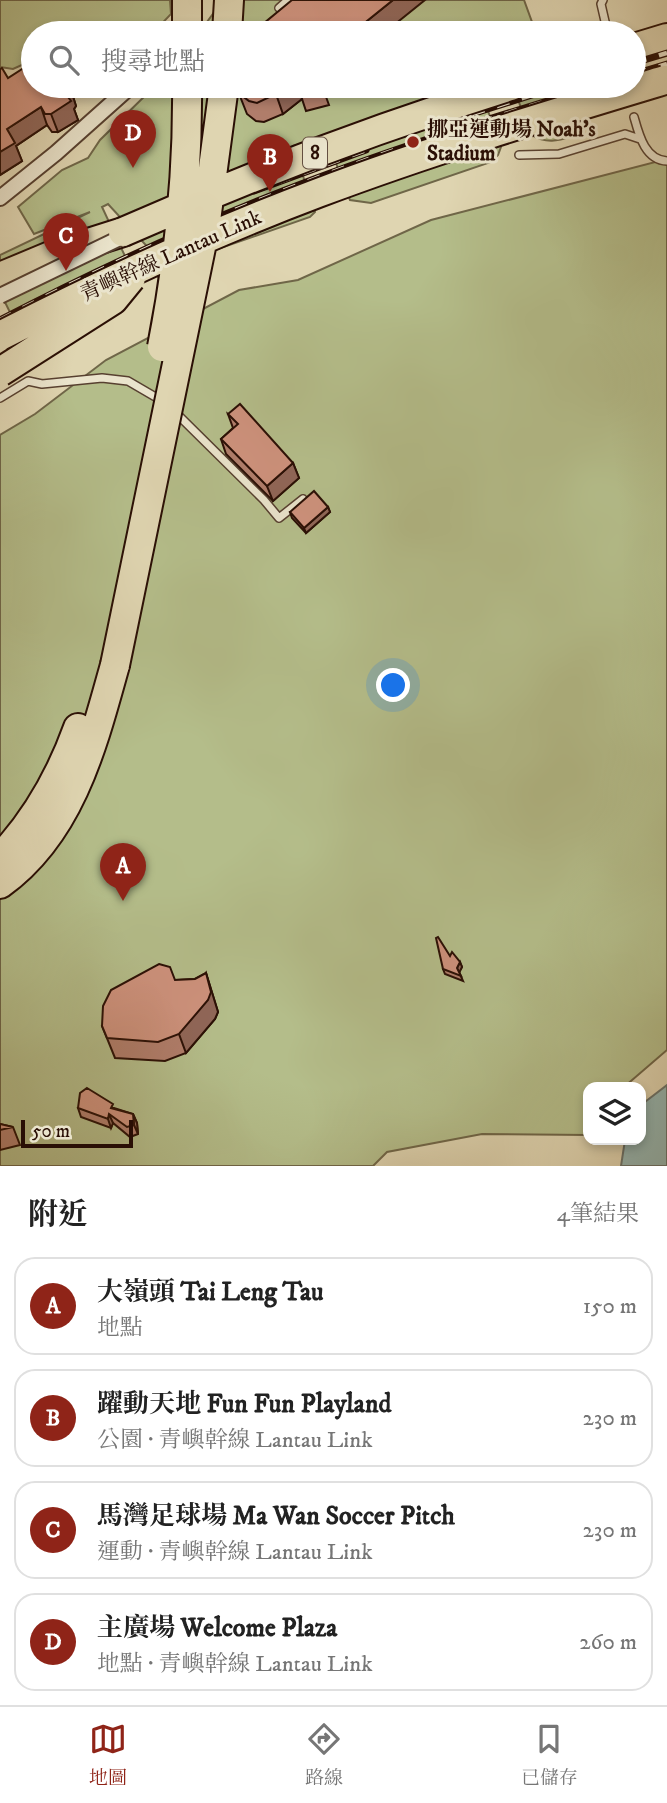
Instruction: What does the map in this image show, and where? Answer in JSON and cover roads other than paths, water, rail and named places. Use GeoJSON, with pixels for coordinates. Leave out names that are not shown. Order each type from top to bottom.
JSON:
{"type":"FeatureCollection","features":[{"type":"Feature","properties":{"kind":"highway"},"geometry":{"type":"LineString","coordinates":[[228,21],[229,0]]}},
{"type":"Feature","properties":{"kind":"highway"},"geometry":{"type":"LineString","coordinates":[[187,21],[195,2]]}},
{"type":"Feature","properties":{"kind":"highway","name":"青嶼幹線 Lantau Link"},"geometry":{"type":"LineString","coordinates":[[646,84],[666,78]]}},
{"type":"Feature","properties":{"kind":"highway"},"geometry":{"type":"LineString","coordinates":[[0,884],[34,852],[70,798],[99,725],[106,661],[175,278],[188,147],[187,98]]}},
{"type":"Feature","properties":{"kind":"highway"},"geometry":{"type":"LineString","coordinates":[[0,858],[24,832],[57,779],[106,661],[205,228],[222,98]]}},
{"type":"Feature","properties":{"kind":"highway","name":"青嶼幹線 Lantau Link"},"geometry":{"type":"LineString","coordinates":[[0,294],[123,232],[213,192],[305,156],[476,98]]}},
{"type":"Feature","properties":{"kind":"highway","name":"青嶼幹線 Lantau Link"},"geometry":{"type":"LineString","coordinates":[[10,354],[139,268],[228,229],[342,184],[603,98]]}},
{"type":"Feature","properties":{"kind":"highway"},"geometry":{"type":"LineString","coordinates":[[0,276],[60,252],[123,232]]}},
{"type":"Feature","properties":{"kind":"street","name":"青嶼幹線 Lantau Link"},"geometry":{"type":"LineString","coordinates":[[646,82],[666,78]]}},
{"type":"Feature","properties":{"kind":"street"},"geometry":{"type":"LineString","coordinates":[[0,198],[118,98]]}},
{"type":"Feature","properties":{"kind":"street","name":"青嶼幹線 Lantau Link"},"geometry":{"type":"LineString","coordinates":[[0,294],[215,196],[388,130],[488,98]]}},
{"type":"Feature","properties":{"kind":"street","name":"青嶼幹線 Lantau Link"},"geometry":{"type":"LineString","coordinates":[[10,354],[138,264],[317,189],[502,125],[590,98]]}},
{"type":"Feature","properties":{"kind":"lane"},"geometry":{"type":"LineString","coordinates":[[279,8],[288,0]]}},
{"type":"Feature","properties":{"kind":"lane"},"geometry":{"type":"LineString","coordinates":[[603,0],[601,4],[605,21]]}},
{"type":"Feature","properties":{"kind":"lane"},"geometry":{"type":"LineString","coordinates":[[634,117],[640,139],[653,157],[667,161]]}},
{"type":"Feature","properties":{"kind":"lane"},"geometry":{"type":"LineString","coordinates":[[519,155],[559,154],[625,134],[640,139]]}},
{"type":"Feature","properties":{"kind":"lane"},"geometry":{"type":"LineString","coordinates":[[0,398],[10,354]]}},
{"type":"Feature","properties":{"kind":"lane"},"geometry":{"type":"LineString","coordinates":[[10,354],[42,384],[102,378],[128,381],[157,396],[182,418],[279,518],[303,499]]}},
{"type":"Feature","properties":{"kind":"water"},"geometry":{"type":"Polygon","coordinates":[[[667,1085],[667,1166],[621,1166],[624,1145],[646,1145],[646,1101],[667,1085]]]}},
{"type":"Feature","properties":{"kind":"railway"},"geometry":{"type":"LineString","coordinates":[[646,59],[667,53]]}},
{"type":"Feature","properties":{"kind":"railway"},"geometry":{"type":"LineString","coordinates":[[646,70],[667,64]]}},
{"type":"Feature","properties":{"kind":"railway"},"geometry":{"type":"LineString","coordinates":[[472,114],[522,98]]}},
{"type":"Feature","properties":{"kind":"railway"},"geometry":{"type":"LineString","coordinates":[[0,320],[155,245],[274,194],[419,142],[557,98]]}},
{"type":"Feature","properties":{"kind":"railway"},"geometry":{"type":"LineString","coordinates":[[254,191],[366,150]]}},
{"type":"Feature","properties":{"kind":"place","name":"挪亞運動場 Noah's Stadium"},"geometry":{"type":"Point","coordinates":[413,142]}},
{"type":"Feature","properties":{"kind":"place","name":"主廣場 Welcome Plaza"},"geometry":{"type":"Point","coordinates":[133,168]}},
{"type":"Feature","properties":{"kind":"place","name":"躍動天地 Fun Fun Playland"},"geometry":{"type":"Point","coordinates":[270,192]}},
{"type":"Feature","properties":{"kind":"place","name":"馬灣足球場 Ma Wan Soccer Pitch"},"geometry":{"type":"Point","coordinates":[66,271]}},
{"type":"Feature","properties":{"kind":"place","name":"大嶺頭 Tai Leng Tau"},"geometry":{"type":"Point","coordinates":[123,901]}}]}
